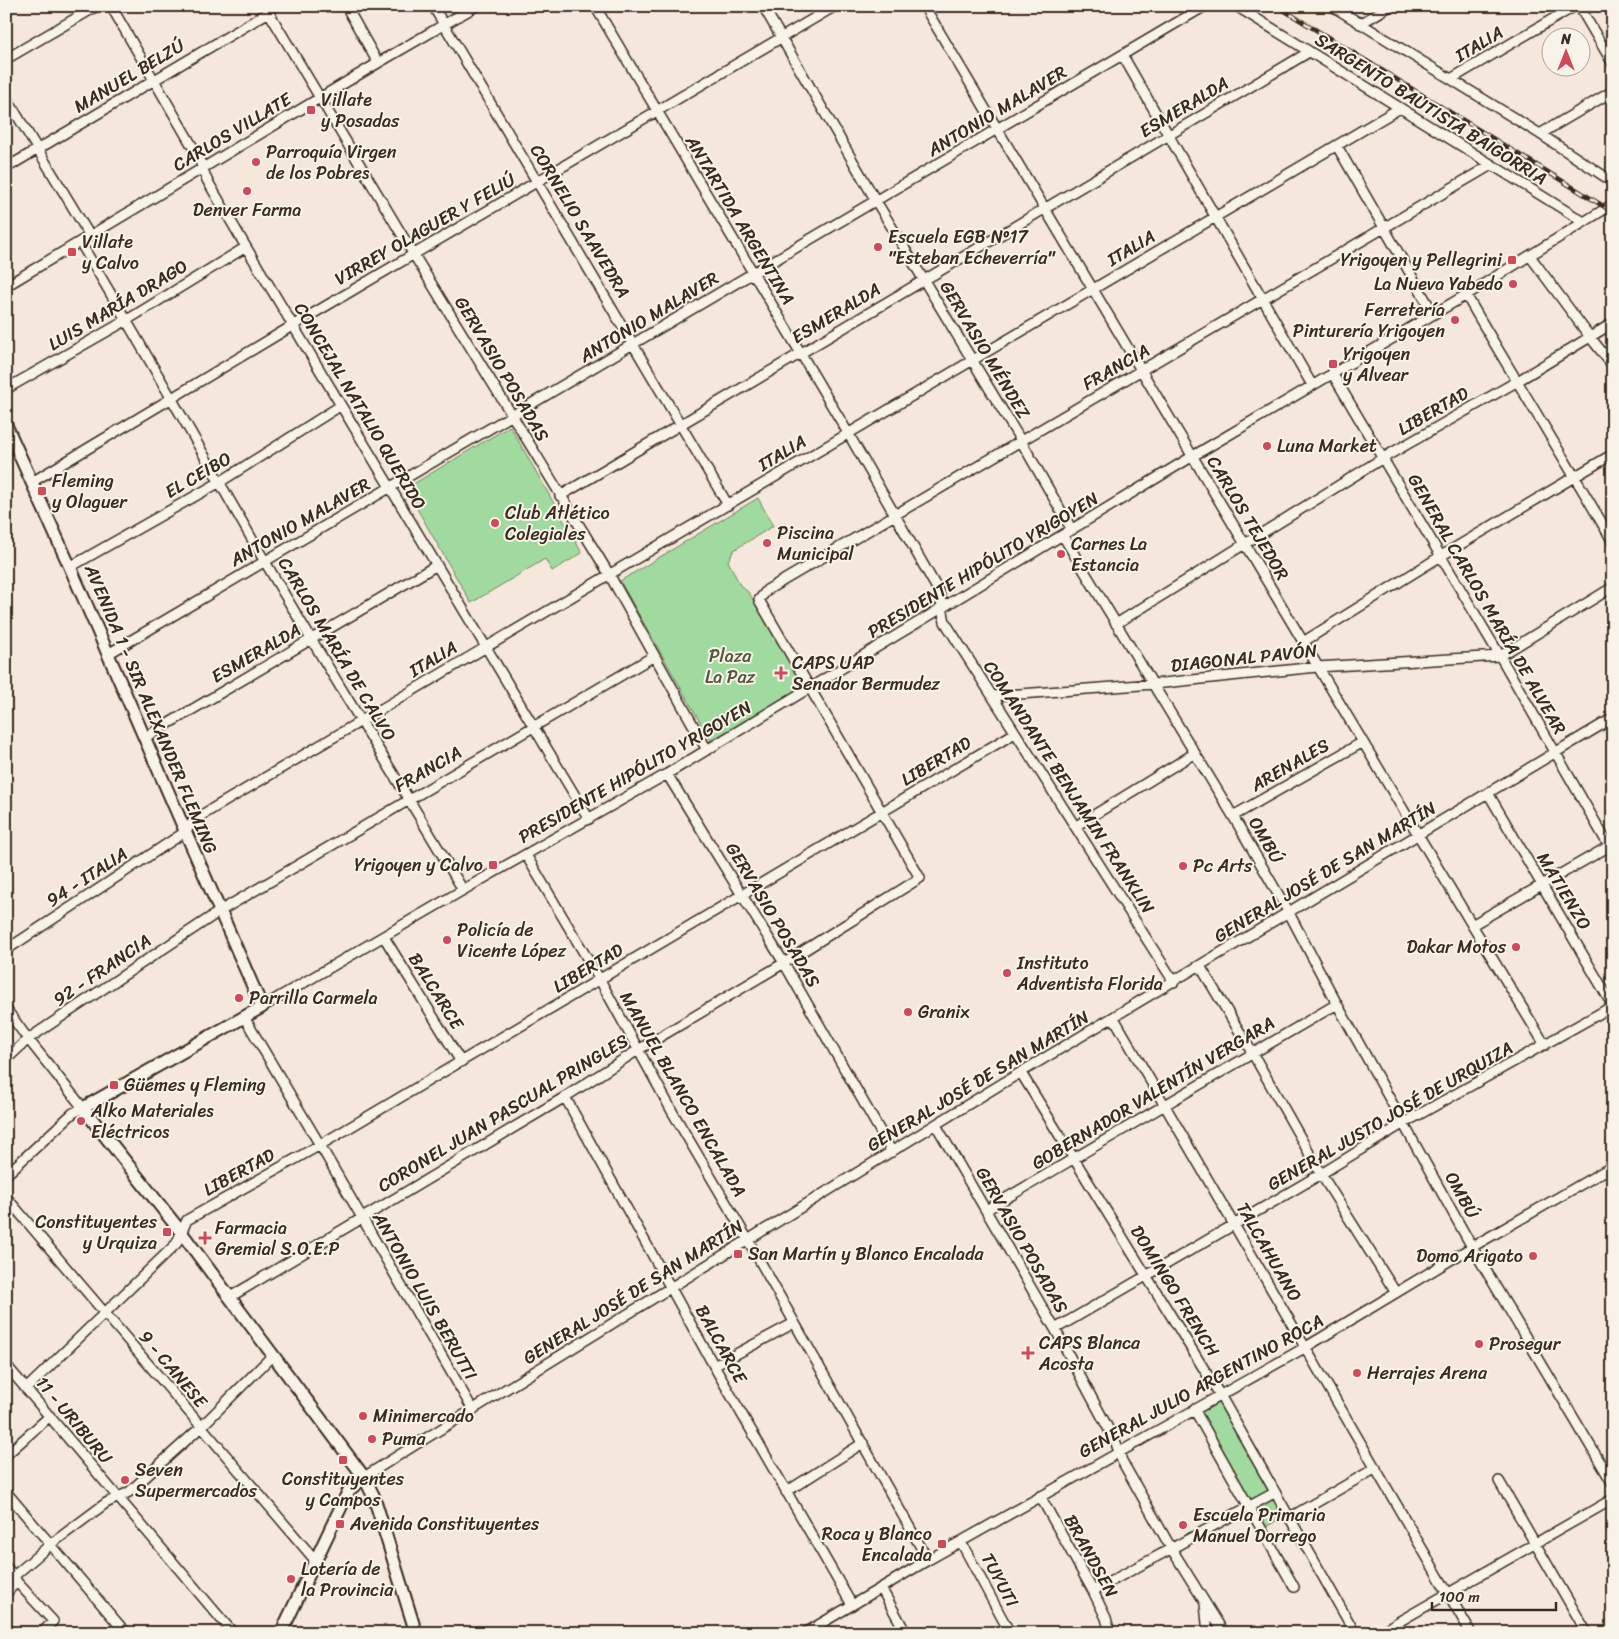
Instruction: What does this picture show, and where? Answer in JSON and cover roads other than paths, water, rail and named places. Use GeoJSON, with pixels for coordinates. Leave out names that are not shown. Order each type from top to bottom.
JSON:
{"type":"FeatureCollection","features":[{"type":"Feature","properties":{"kind":"main road","name":"AVENIDA 1 - SIR ALEXANDER FLEMING"},"geometry":{"type":"LineString","coordinates":[[6,426],[70,567],[262,1007]]}},
{"type":"Feature","properties":{"kind":"main road"},"geometry":{"type":"LineString","coordinates":[[262,1007],[83,1108],[181,1232],[364,1478],[374,1497],[416,1633]]}},
{"type":"Feature","properties":{"kind":"main road"},"geometry":{"type":"LineString","coordinates":[[281,1633],[349,1490],[364,1478]]}},
{"type":"Feature","properties":{"kind":"street"},"geometry":{"type":"LineString","coordinates":[[6,59],[97,6]]}},
{"type":"Feature","properties":{"kind":"street","name":"CONCEJAL NATALIO QUERIDO"},"geometry":{"type":"LineString","coordinates":[[111,6],[198,156],[207,180],[292,326],[589,819]]}},
{"type":"Feature","properties":{"kind":"street"},"geometry":{"type":"LineString","coordinates":[[346,6],[378,63]]}},
{"type":"Feature","properties":{"kind":"street","name":"CORNELIO SAAVEDRA"},"geometry":{"type":"LineString","coordinates":[[433,6],[728,505]]}},
{"type":"Feature","properties":{"kind":"street","name":"CARLOS VILLATE"},"geometry":{"type":"LineString","coordinates":[[6,286],[476,6]]}},
{"type":"Feature","properties":{"kind":"street","name":"ANTARTIDA ARGENTINA"},"geometry":{"type":"LineString","coordinates":[[595,6],[848,433],[939,592],[942,609]]}},
{"type":"Feature","properties":{"kind":"street","name":"GERVASIO MÉNDEZ"},"geometry":{"type":"LineString","coordinates":[[763,6],[876,201],[1021,441],[1072,530]]}},
{"type":"Feature","properties":{"kind":"street","name":"VIRREY OLAGUER Y FELIÚ"},"geometry":{"type":"LineString","coordinates":[[32,482],[292,326],[414,256],[835,6]]}},
{"type":"Feature","properties":{"kind":"street","name":"CARLOS TEJEDOR"},"geometry":{"type":"LineString","coordinates":[[924,6],[1317,667],[1545,1045]]}},
{"type":"Feature","properties":{"kind":"street","name":"ANTONIO MALAVER"},"geometry":{"type":"LineString","coordinates":[[108,654],[1205,6]]}},
{"type":"Feature","properties":{"kind":"street","name":"SARGENTO BAUTISTA BAIGORRIA"},"geometry":{"type":"LineString","coordinates":[[1236,6],[1584,222]]}},
{"type":"Feature","properties":{"kind":"street","name":"SARGENTO BAUTISTA BAIGORRIA"},"geometry":{"type":"LineString","coordinates":[[1332,6],[1540,134],[1613,182]]}},
{"type":"Feature","properties":{"kind":"street"},"geometry":{"type":"LineString","coordinates":[[1360,24],[1390,6]]}},
{"type":"Feature","properties":{"kind":"street","name":"ITALIA"},"geometry":{"type":"LineString","coordinates":[[1451,79],[1575,6]]}},
{"type":"Feature","properties":{"kind":"street"},"geometry":{"type":"LineString","coordinates":[[1579,6],[1613,64]]}},
{"type":"Feature","properties":{"kind":"street","name":"MANUEL BELZÚ"},"geometry":{"type":"LineString","coordinates":[[6,168],[154,80],[267,9]]}},
{"type":"Feature","properties":{"kind":"street","name":"GERVASIO POSADAS"},"geometry":{"type":"LineString","coordinates":[[267,9],[414,256],[609,574],[707,750]]}},
{"type":"Feature","properties":{"kind":"street","name":"ESMERALDA"},"geometry":{"type":"LineString","coordinates":[[560,496],[1309,52]]}},
{"type":"Feature","properties":{"kind":"street"},"geometry":{"type":"LineString","coordinates":[[1123,56],[1312,385]]}},
{"type":"Feature","properties":{"kind":"street"},"geometry":{"type":"LineString","coordinates":[[1540,134],[1613,91]]}},
{"type":"Feature","properties":{"kind":"street"},"geometry":{"type":"LineString","coordinates":[[6,97],[90,236]]}},
{"type":"Feature","properties":{"kind":"street","name":"ITALIA"},"geometry":{"type":"LineString","coordinates":[[185,832],[195,819],[1400,108]]}},
{"type":"Feature","properties":{"kind":"street"},"geometry":{"type":"LineString","coordinates":[[1337,146],[1433,313]]}},
{"type":"Feature","properties":{"kind":"street","name":"FRANCIA"},"geometry":{"type":"LineString","coordinates":[[810,688],[759,600],[767,590],[1492,165]]}},
{"type":"Feature","properties":{"kind":"street","name":"PRESIDENTE HIPÓLITO YRIGOYEN"},"geometry":{"type":"LineString","coordinates":[[262,1007],[667,774],[1064,536],[1193,456],[1530,256],[1613,204]]}},
{"type":"Feature","properties":{"kind":"street","name":"CARLOS MARÍA DE CALVO"},"geometry":{"type":"LineString","coordinates":[[80,242],[127,320],[265,561],[410,799],[463,890]]}},
{"type":"Feature","properties":{"kind":"street","name":"LUIS MARÍA DRAGO"},"geometry":{"type":"LineString","coordinates":[[6,389],[127,320],[246,247]]}},
{"type":"Feature","properties":{"kind":"street"},"geometry":{"type":"LineString","coordinates":[[1530,256],[1613,366]]}},
{"type":"Feature","properties":{"kind":"street"},"geometry":{"type":"LineString","coordinates":[[1466,294],[1516,382],[1613,542]]}},
{"type":"Feature","properties":{"kind":"street","name":"LIBERTAD"},"geometry":{"type":"LineString","coordinates":[[1116,624],[1383,458],[1516,382],[1613,323]]}},
{"type":"Feature","properties":{"kind":"street","name":"GENERAL CARLOS MARÍA DE ALVEAR"},"geometry":{"type":"LineString","coordinates":[[1332,373],[1500,656],[1611,848]]}},
{"type":"Feature","properties":{"kind":"street","name":"EL CEIBO"},"geometry":{"type":"LineString","coordinates":[[70,567],[220,482],[340,406]]}},
{"type":"Feature","properties":{"kind":"street"},"geometry":{"type":"LineString","coordinates":[[1303,642],[1441,556],[1613,454]]}},
{"type":"Feature","properties":{"kind":"street","name":"OMBÚ"},"geometry":{"type":"LineString","coordinates":[[1064,536],[1233,816],[1289,913],[1337,1004],[1472,1247],[1613,1484]]}},
{"type":"Feature","properties":{"kind":"street","name":"ESMERALDA"},"geometry":{"type":"LineString","coordinates":[[144,738],[436,565]]}},
{"type":"Feature","properties":{"kind":"street"},"geometry":{"type":"LineString","coordinates":[[1500,656],[1613,588]]}},
{"type":"Feature","properties":{"kind":"street","name":"COMANDANTE BENJAMIN FRANKLIN"},"geometry":{"type":"LineString","coordinates":[[942,609],[945,622],[1174,982]]}},
{"type":"Feature","properties":{"kind":"street","name":"FRANCIA"},"geometry":{"type":"LineString","coordinates":[[220,911],[654,656]]}},
{"type":"Feature","properties":{"kind":"street","name":"DIAGONAL PAVÓN"},"geometry":{"type":"LineString","coordinates":[[992,696],[1154,684],[1317,667],[1500,656]]}},
{"type":"Feature","properties":{"kind":"street"},"geometry":{"type":"LineString","coordinates":[[810,688],[882,811]]}},
{"type":"Feature","properties":{"kind":"street","name":"GENERAL JOSÉ DE SAN MARTÍN"},"geometry":{"type":"LineString","coordinates":[[364,1478],[1021,1073],[1613,718]]}},
{"type":"Feature","properties":{"kind":"street","name":"LIBERTAD"},"geometry":{"type":"LineString","coordinates":[[26,1389],[176,1244],[187,1220],[320,1145],[1015,733]]}},
{"type":"Feature","properties":{"kind":"street","name":"ARENALES"},"geometry":{"type":"LineString","coordinates":[[1233,816],[1363,742]]}},
{"type":"Feature","properties":{"kind":"street"},"geometry":{"type":"LineString","coordinates":[[1076,826],[1195,753]]}},
{"type":"Feature","properties":{"kind":"street","name":"GERVASIO POSADAS"},"geometry":{"type":"LineString","coordinates":[[667,774],[784,963],[892,1152]]}},
{"type":"Feature","properties":{"kind":"street","name":"MATIENZO"},"geometry":{"type":"LineString","coordinates":[[1488,793],[1613,1006]]}},
{"type":"Feature","properties":{"kind":"street","name":"CORONEL JUAN PASCUAL PRINGLES"},"geometry":{"type":"LineString","coordinates":[[230,1298],[565,1097],[638,1050],[784,963],[920,878],[882,811]]}},
{"type":"Feature","properties":{"kind":"street","name":"94 - ITALIA"},"geometry":{"type":"LineString","coordinates":[[6,950],[185,832]]}},
{"type":"Feature","properties":{"kind":"street"},"geometry":{"type":"LineString","coordinates":[[1472,925],[1541,885],[1611,848]]}},
{"type":"Feature","properties":{"kind":"street","name":"MANUEL BLANCO ENCALADA"},"geometry":{"type":"LineString","coordinates":[[526,855],[600,980],[673,1113],[748,1240],[928,1560]]}},
{"type":"Feature","properties":{"kind":"street","name":"92 - FRANCIA"},"geometry":{"type":"LineString","coordinates":[[6,1060],[28,1039],[220,911]]}},
{"type":"Feature","properties":{"kind":"street","name":"BALCARCE"},"geometry":{"type":"LineString","coordinates":[[384,937],[461,1062]]}},
{"type":"Feature","properties":{"kind":"street"},"geometry":{"type":"LineString","coordinates":[[1200,966],[1253,1054],[1321,1174],[1396,1293]]}},
{"type":"Feature","properties":{"kind":"street","name":"GOBERNADOR VALENTÍN VERGARA"},"geometry":{"type":"LineString","coordinates":[[986,1210],[1337,1004]]}},
{"type":"Feature","properties":{"kind":"street","name":"GENERAL JUSTO JOSÉ DE URQUIZA"},"geometry":{"type":"LineString","coordinates":[[1055,1329],[1321,1174],[1404,1123],[1613,1006]]}},
{"type":"Feature","properties":{"kind":"street"},"geometry":{"type":"LineString","coordinates":[[6,1009],[83,1108],[73,1113],[6,1175]]}},
{"type":"Feature","properties":{"kind":"street","name":"ANTONIO LUIS BERUTTI"},"geometry":{"type":"LineString","coordinates":[[244,1018],[320,1145],[473,1410]]}},
{"type":"Feature","properties":{"kind":"street","name":"TALCAHUANO"},"geometry":{"type":"LineString","coordinates":[[1114,1018],[1471,1633]]}},
{"type":"Feature","properties":{"kind":"street","name":"DOMINGO FRENCH"},"geometry":{"type":"LineString","coordinates":[[1021,1073],[1220,1395],[1288,1518],[1355,1633]]}},
{"type":"Feature","properties":{"kind":"street","name":"BALCARCE"},"geometry":{"type":"LineString","coordinates":[[565,1097],[714,1366],[852,1605]]}},
{"type":"Feature","properties":{"kind":"street","name":"GERVASIO POSADAS"},"geometry":{"type":"LineString","coordinates":[[936,1125],[1055,1329],[1116,1443],[1122,1461],[1171,1548],[1224,1633]]}},
{"type":"Feature","properties":{"kind":"street","name":"GENERAL JULIO ARGENTINO ROCA"},"geometry":{"type":"LineString","coordinates":[[805,1633],[1040,1496],[1306,1347],[1472,1247],[1613,1166]]}},
{"type":"Feature","properties":{"kind":"street","name":"9 - CANESE"},"geometry":{"type":"LineString","coordinates":[[6,1197],[315,1560]]}},
{"type":"Feature","properties":{"kind":"street"},"geometry":{"type":"LineString","coordinates":[[714,1366],[794,1323]]}},
{"type":"Feature","properties":{"kind":"street"},"geometry":{"type":"LineString","coordinates":[[6,1593],[15,1579],[51,1544],[106,1503],[129,1492],[201,1427],[274,1355]]}},
{"type":"Feature","properties":{"kind":"street","name":"11 - URIBURU"},"geometry":{"type":"LineString","coordinates":[[6,1365],[10,1376],[26,1389],[50,1416],[117,1498],[233,1633]]}},
{"type":"Feature","properties":{"kind":"street"},"geometry":{"type":"LineString","coordinates":[[1194,1409],[1294,1588]]}},
{"type":"Feature","properties":{"kind":"street"},"geometry":{"type":"LineString","coordinates":[[6,1455],[50,1416]]}},
{"type":"Feature","properties":{"kind":"street"},"geometry":{"type":"LineString","coordinates":[[786,1492],[863,1444]]}},
{"type":"Feature","properties":{"kind":"street"},"geometry":{"type":"LineString","coordinates":[[1288,1518],[1376,1468]]}},
{"type":"Feature","properties":{"kind":"street"},"geometry":{"type":"LineString","coordinates":[[1499,1481],[1587,1633]]}},
{"type":"Feature","properties":{"kind":"street"},"geometry":{"type":"LineString","coordinates":[[6,1492],[126,1633]]}},
{"type":"Feature","properties":{"kind":"street"},"geometry":{"type":"LineString","coordinates":[[1093,1591],[1274,1493]]}},
{"type":"Feature","properties":{"kind":"street","name":"BRANDSEN"},"geometry":{"type":"LineString","coordinates":[[1040,1496],[1093,1591],[1106,1618],[1110,1633]]}},
{"type":"Feature","properties":{"kind":"street"},"geometry":{"type":"LineString","coordinates":[[1379,1633],[1613,1498]]}},
{"type":"Feature","properties":{"kind":"street","name":"TUYUTI"},"geometry":{"type":"LineString","coordinates":[[961,1542],[1010,1633]]}},
{"type":"Feature","properties":{"kind":"street"},"geometry":{"type":"LineString","coordinates":[[6,1567],[53,1621],[42,1633]]}},
{"type":"Feature","properties":{"kind":"street"},"geometry":{"type":"LineString","coordinates":[[881,1588],[906,1633]]}},
{"type":"Feature","properties":{"kind":"street"},"geometry":{"type":"LineString","coordinates":[[1205,1602],[1208,1633]]}},
{"type":"Feature","properties":{"kind":"railway"},"geometry":{"type":"LineString","coordinates":[[1277,6],[1613,212]]}},
{"type":"Feature","properties":{"kind":"place","name":"Villate y Posadas"},"geometry":{"type":"Point","coordinates":[311,110]}},
{"type":"Feature","properties":{"kind":"place","name":"Parroquía Virgen de los Pobres"},"geometry":{"type":"Point","coordinates":[256,162]}},
{"type":"Feature","properties":{"kind":"place","name":"Denver Farma"},"geometry":{"type":"Point","coordinates":[247,191]}},
{"type":"Feature","properties":{"kind":"place","name":"Escuela EGB Nº17 \"Esteban Echeverría\""},"geometry":{"type":"Point","coordinates":[878,247]}},
{"type":"Feature","properties":{"kind":"place","name":"Villate y Calvo"},"geometry":{"type":"Point","coordinates":[72,252]}},
{"type":"Feature","properties":{"kind":"place","name":"Yrigoyen y Pellegrini"},"geometry":{"type":"Point","coordinates":[1512,260]}},
{"type":"Feature","properties":{"kind":"place","name":"La Nueva Yabedo"},"geometry":{"type":"Point","coordinates":[1513,284]}},
{"type":"Feature","properties":{"kind":"place","name":"Ferretería Pinturería Yrigoyen"},"geometry":{"type":"Point","coordinates":[1455,320]}},
{"type":"Feature","properties":{"kind":"place","name":"Yrigoyen y Alvear"},"geometry":{"type":"Point","coordinates":[1333,364]}},
{"type":"Feature","properties":{"kind":"place","name":"Luna Market"},"geometry":{"type":"Point","coordinates":[1267,446]}},
{"type":"Feature","properties":{"kind":"place","name":"Fleming y Olaguer"},"geometry":{"type":"Point","coordinates":[42,491]}},
{"type":"Feature","properties":{"kind":"place","name":"Club Atlético Colegiales"},"geometry":{"type":"Point","coordinates":[495,523]}},
{"type":"Feature","properties":{"kind":"place","name":"Piscina Municipal"},"geometry":{"type":"Point","coordinates":[767,543]}},
{"type":"Feature","properties":{"kind":"place","name":"Carnes La Estancia"},"geometry":{"type":"Point","coordinates":[1061,554]}},
{"type":"Feature","properties":{"kind":"place","name":"CAPS UAP Senador Bermudez"},"geometry":{"type":"Point","coordinates":[781,673]}},
{"type":"Feature","properties":{"kind":"place","name":"Yrigoyen y Calvo"},"geometry":{"type":"Point","coordinates":[493,865]}},
{"type":"Feature","properties":{"kind":"place","name":"Pc Arts"},"geometry":{"type":"Point","coordinates":[1183,866]}},
{"type":"Feature","properties":{"kind":"place","name":"Policía de Vicente López"},"geometry":{"type":"Point","coordinates":[447,940]}},
{"type":"Feature","properties":{"kind":"place","name":"Dakar Motos"},"geometry":{"type":"Point","coordinates":[1516,947]}},
{"type":"Feature","properties":{"kind":"place","name":"Instituto Adventista Florida"},"geometry":{"type":"Point","coordinates":[1007,973]}},
{"type":"Feature","properties":{"kind":"place","name":"Parrilla Carmela"},"geometry":{"type":"Point","coordinates":[239,998]}},
{"type":"Feature","properties":{"kind":"place","name":"Granix"},"geometry":{"type":"Point","coordinates":[908,1012]}},
{"type":"Feature","properties":{"kind":"place","name":"Güemes y Fleming"},"geometry":{"type":"Point","coordinates":[114,1085]}},
{"type":"Feature","properties":{"kind":"place","name":"Alko Materiales Eléctricos"},"geometry":{"type":"Point","coordinates":[81,1121]}},
{"type":"Feature","properties":{"kind":"place","name":"Constituyentes y Urquiza"},"geometry":{"type":"Point","coordinates":[167,1232]}},
{"type":"Feature","properties":{"kind":"place","name":"Farmacia Gremial S.O.E.P"},"geometry":{"type":"Point","coordinates":[205,1238]}},
{"type":"Feature","properties":{"kind":"place","name":"San Martín y Blanco Encalada"},"geometry":{"type":"Point","coordinates":[738,1254]}},
{"type":"Feature","properties":{"kind":"place","name":"Domo Arigato"},"geometry":{"type":"Point","coordinates":[1533,1256]}},
{"type":"Feature","properties":{"kind":"place","name":"Prosegur"},"geometry":{"type":"Point","coordinates":[1479,1344]}},
{"type":"Feature","properties":{"kind":"place","name":"CAPS Blanca Acosta"},"geometry":{"type":"Point","coordinates":[1028,1353]}},
{"type":"Feature","properties":{"kind":"place","name":"Herrajes Arena"},"geometry":{"type":"Point","coordinates":[1357,1373]}},
{"type":"Feature","properties":{"kind":"place","name":"Minimercado"},"geometry":{"type":"Point","coordinates":[363,1416]}},
{"type":"Feature","properties":{"kind":"place","name":"Puma"},"geometry":{"type":"Point","coordinates":[372,1439]}},
{"type":"Feature","properties":{"kind":"place","name":"Constituyentes y Campos"},"geometry":{"type":"Point","coordinates":[343,1460]}},
{"type":"Feature","properties":{"kind":"place","name":"Seven Supermercados"},"geometry":{"type":"Point","coordinates":[125,1480]}},
{"type":"Feature","properties":{"kind":"place","name":"Avenida Constituyentes"},"geometry":{"type":"Point","coordinates":[340,1524]}},
{"type":"Feature","properties":{"kind":"place","name":"Escuela Primaria Manuel Dorrego"},"geometry":{"type":"Point","coordinates":[1183,1525]}},
{"type":"Feature","properties":{"kind":"place","name":"Roca y Blanco Encalada"},"geometry":{"type":"Point","coordinates":[942,1544]}},
{"type":"Feature","properties":{"kind":"place","name":"Lotería de la Provincia"},"geometry":{"type":"Point","coordinates":[291,1579]}},
{"type":"Feature","properties":{"kind":"park label","name":"Plaza La Paz"},"geometry":{"type":"Point","coordinates":[730,666]}}]}
